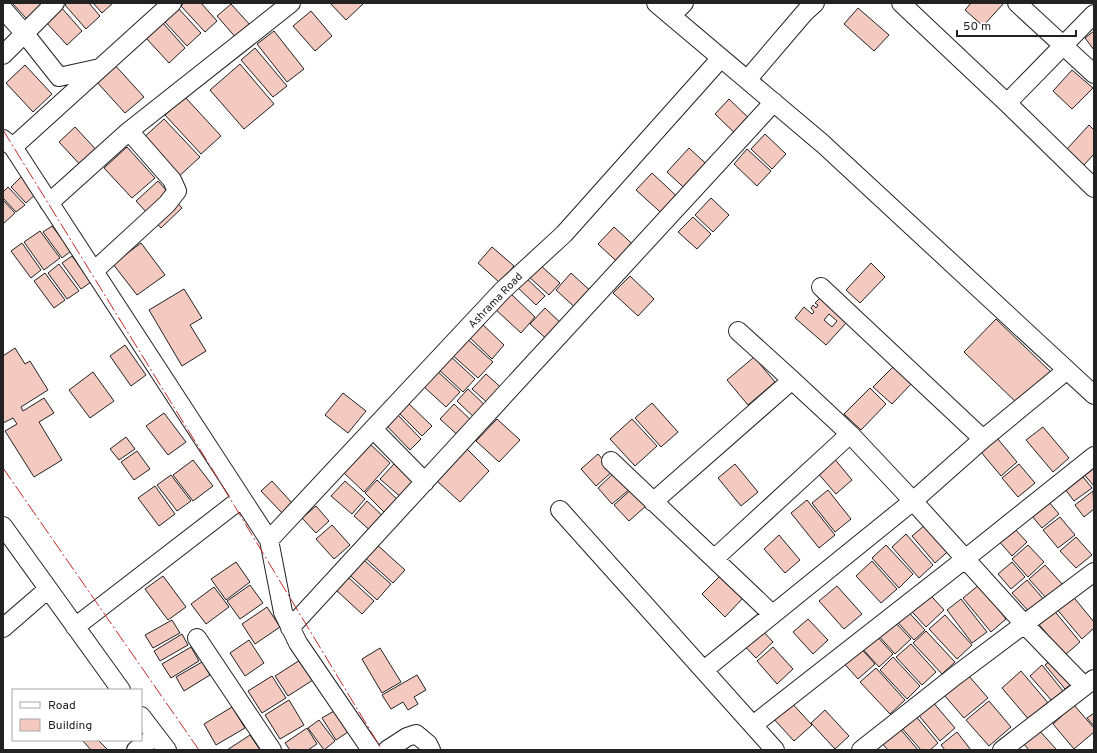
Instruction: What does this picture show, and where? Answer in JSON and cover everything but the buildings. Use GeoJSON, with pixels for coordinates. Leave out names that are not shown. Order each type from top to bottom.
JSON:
{"type":"FeatureCollection","features":[{"type":"Feature","properties":{"kind":"street"},"geometry":{"type":"LineString","coordinates":[[3,55],[55,3]]}},
{"type":"Feature","properties":{"kind":"street"},"geometry":{"type":"LineString","coordinates":[[172,3],[101,68],[8,143],[94,271],[269,540],[283,612],[290,628],[298,643],[371,750]]}},
{"type":"Feature","properties":{"kind":"street"},"geometry":{"type":"LineString","coordinates":[[49,203],[129,131],[291,3]]}},
{"type":"Feature","properties":{"kind":"street"},"geometry":{"type":"LineString","coordinates":[[656,3],[823,144],[1094,395]]}},
{"type":"Feature","properties":{"kind":"street"},"geometry":{"type":"LineString","coordinates":[[671,16],[684,3]]}},
{"type":"Feature","properties":{"kind":"street"},"geometry":{"type":"LineString","coordinates":[[747,80],[805,12],[815,3]]}},
{"type":"Feature","properties":{"kind":"street"},"geometry":{"type":"LineString","coordinates":[[901,3],[1094,188]]}},
{"type":"Feature","properties":{"kind":"street"},"geometry":{"type":"LineString","coordinates":[[1017,3],[1094,74]]}},
{"type":"Feature","properties":{"kind":"street"},"geometry":{"type":"LineString","coordinates":[[3,9],[59,76],[101,68]]}},
{"type":"Feature","properties":{"kind":"street"},"geometry":{"type":"LineString","coordinates":[[1007,103],[1094,14]]}},
{"type":"Feature","properties":{"kind":"street","name":"Ashrama Road"},"geometry":{"type":"LineString","coordinates":[[269,540],[502,291],[564,234],[721,58]]}},
{"type":"Feature","properties":{"kind":"street"},"geometry":{"type":"LineString","coordinates":[[290,628],[774,102]]}},
{"type":"Feature","properties":{"kind":"street"},"geometry":{"type":"LineString","coordinates":[[94,271],[167,204],[177,192],[172,180],[129,131]]}},
{"type":"Feature","properties":{"kind":"street"},"geometry":{"type":"LineString","coordinates":[[821,287],[983,439]]}},
{"type":"Feature","properties":{"kind":"street"},"geometry":{"type":"LineString","coordinates":[[738,331],[850,434],[1025,625],[1089,683],[1002,750]]}},
{"type":"Feature","properties":{"kind":"street"},"geometry":{"type":"LineString","coordinates":[[704,670],[913,501],[983,439],[1067,370]]}},
{"type":"Feature","properties":{"kind":"street"},"geometry":{"type":"LineString","coordinates":[[653,502],[792,380]]}},
{"type":"Feature","properties":{"kind":"street"},"geometry":{"type":"LineString","coordinates":[[373,429],[425,482]]}},
{"type":"Feature","properties":{"kind":"street"},"geometry":{"type":"LineString","coordinates":[[714,559],[850,434]]}},
{"type":"Feature","properties":{"kind":"street"},"geometry":{"type":"LineString","coordinates":[[753,725],[966,559],[1094,456]]}},
{"type":"Feature","properties":{"kind":"street"},"geometry":{"type":"LineString","coordinates":[[611,461],[772,614]]}},
{"type":"Feature","properties":{"kind":"street"},"geometry":{"type":"LineString","coordinates":[[75,627],[241,499]]}},
{"type":"Feature","properties":{"kind":"street"},"geometry":{"type":"LineString","coordinates":[[560,510],[776,750]]}},
{"type":"Feature","properties":{"kind":"street"},"geometry":{"type":"LineString","coordinates":[[3,526],[115,683]]}},
{"type":"Feature","properties":{"kind":"street"},"geometry":{"type":"LineString","coordinates":[[862,750],[955,676],[1094,572]]}},
{"type":"Feature","properties":{"kind":"street"},"geometry":{"type":"LineString","coordinates":[[3,628],[48,589]]}},
{"type":"Feature","properties":{"kind":"street"},"geometry":{"type":"LineString","coordinates":[[197,638],[272,750]]}},
{"type":"Feature","properties":{"kind":"street"},"geometry":{"type":"LineString","coordinates":[[136,750],[162,743],[142,717]]}},
{"type":"Feature","properties":{"kind":"street"},"geometry":{"type":"LineString","coordinates":[[387,750],[407,737],[416,734],[428,744],[431,750]]}},
{"type":"Feature","properties":{"kind":"power"},"geometry":{"type":"LineString","coordinates":[[3,130],[217,477],[382,750]]}},
{"type":"Feature","properties":{"kind":"power"},"geometry":{"type":"LineString","coordinates":[[3,468],[199,750]]}}]}
